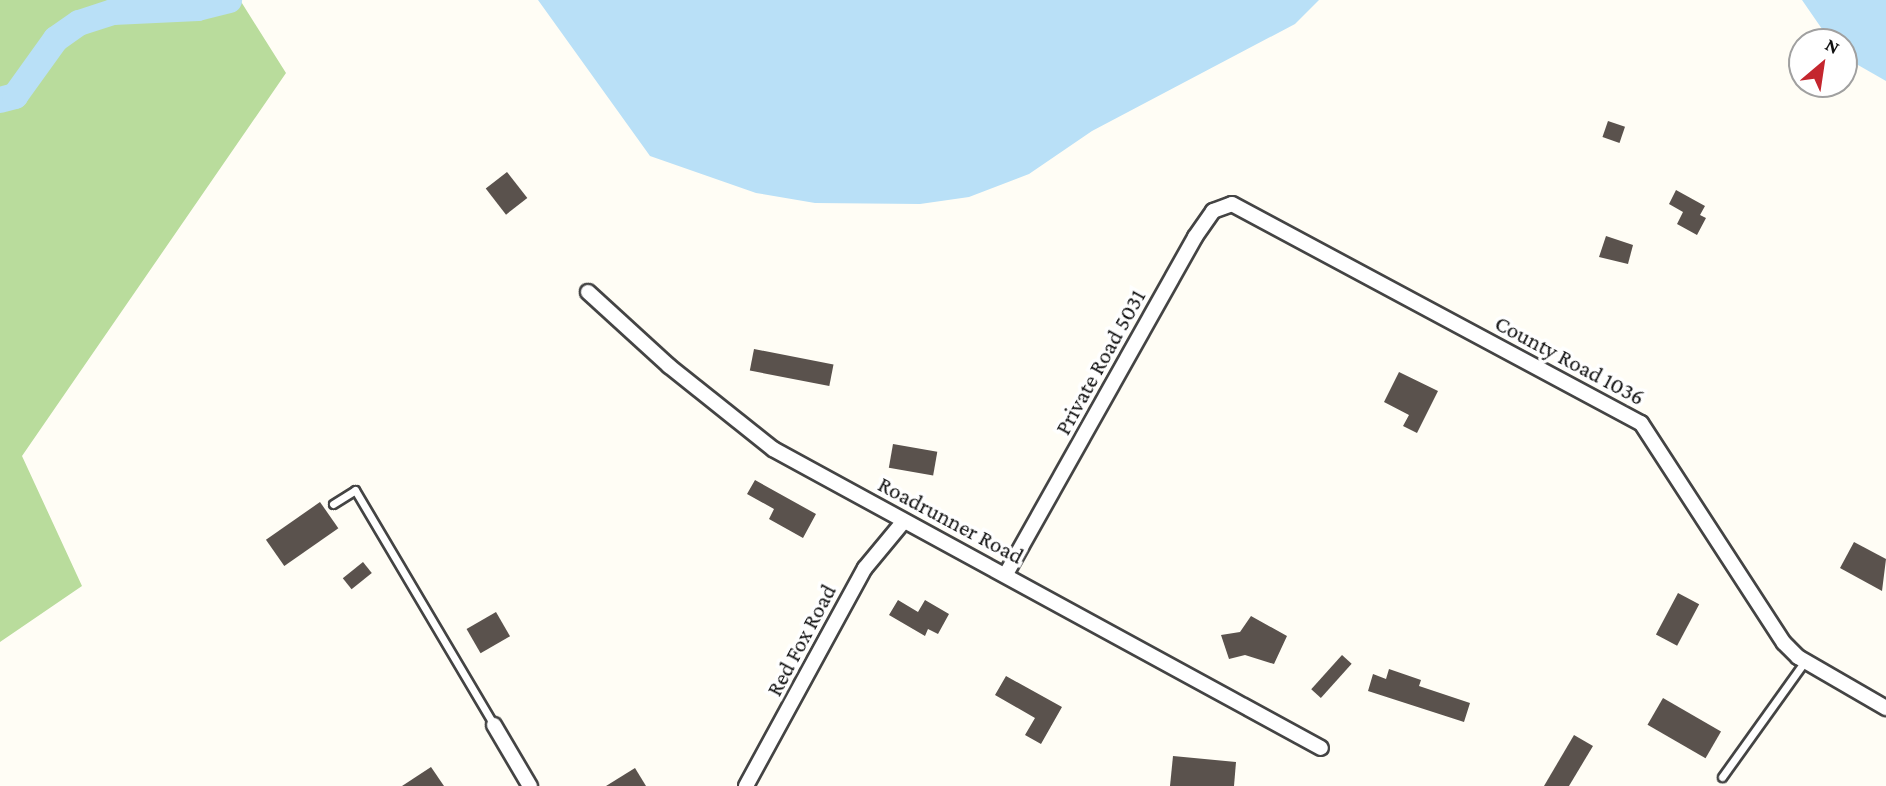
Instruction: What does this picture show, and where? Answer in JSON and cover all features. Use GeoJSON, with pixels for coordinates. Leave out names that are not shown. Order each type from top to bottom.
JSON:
{"type":"FeatureCollection","features":[{"type":"Feature","properties":{"kind":"street","name":"Private Road 5031"},"geometry":{"type":"LineString","coordinates":[[1006,574],[1206,219],[1226,204],[1251,214]]}},
{"type":"Feature","properties":{"kind":"street","name":"County Road 1036"},"geometry":{"type":"LineString","coordinates":[[1251,214],[1641,424],[1784,643],[1805,661],[1886,708]]}},
{"type":"Feature","properties":{"kind":"street","name":"Roadrunner Road"},"geometry":{"type":"LineString","coordinates":[[588,292],[669,366],[773,449],[1321,748]]}},
{"type":"Feature","properties":{"kind":"street","name":"Red Fox Road"},"geometry":{"type":"LineString","coordinates":[[746,786],[865,568],[904,521]]}},
{"type":"Feature","properties":{"kind":"street"},"geometry":{"type":"LineString","coordinates":[[494,725],[530,786]]}},
{"type":"Feature","properties":{"kind":"lane"},"geometry":{"type":"LineString","coordinates":[[333,504],[355,489],[494,725]]}},
{"type":"Feature","properties":{"kind":"lane"},"geometry":{"type":"LineString","coordinates":[[1722,777],[1805,661]]}},
{"type":"Feature","properties":{"kind":"green space"},"geometry":{"type":"Polygon","coordinates":[[[0,0],[240,0],[286,73],[22,456],[82,586],[0,642],[0,0]]]}},
{"type":"Feature","properties":{"kind":"water"},"geometry":{"type":"Polygon","coordinates":[[[538,0],[1319,0],[1295,24],[1092,131],[1029,174],[969,197],[920,204],[815,203],[756,193],[650,156],[538,0]]]}},
{"type":"Feature","properties":{"kind":"water"},"geometry":{"type":"Polygon","coordinates":[[[1802,0],[1886,0],[1886,81],[1858,65],[1858,28],[1821,28],[1802,0]]]}},
{"type":"Feature","properties":{"kind":"building"},"geometry":{"type":"Polygon","coordinates":[[[1608,121],[1625,127],[1619,143],[1602,137],[1608,121]]]}},
{"type":"Feature","properties":{"kind":"building"},"geometry":{"type":"Polygon","coordinates":[[[507,172],[527,198],[506,215],[486,189],[507,172]]]}},
{"type":"Feature","properties":{"kind":"building"},"geometry":{"type":"Polygon","coordinates":[[[1676,190],[1705,206],[1700,215],[1706,218],[1697,235],[1677,224],[1683,212],[1669,204],[1676,190]]]}},
{"type":"Feature","properties":{"kind":"building"},"geometry":{"type":"Polygon","coordinates":[[[1606,236],[1633,245],[1628,264],[1599,257],[1606,236]]]}},
{"type":"Feature","properties":{"kind":"building"},"geometry":{"type":"Polygon","coordinates":[[[754,349],[834,364],[829,386],[750,371],[754,349]]]}},
{"type":"Feature","properties":{"kind":"building"},"geometry":{"type":"Polygon","coordinates":[[[1399,372],[1438,391],[1417,433],[1403,426],[1409,415],[1384,402],[1399,372]]]}},
{"type":"Feature","properties":{"kind":"building"},"geometry":{"type":"Polygon","coordinates":[[[893,444],[937,452],[933,475],[889,468],[893,444]]]}},
{"type":"Feature","properties":{"kind":"building"},"geometry":{"type":"Polygon","coordinates":[[[755,480],[816,514],[803,538],[769,519],[774,509],[747,494],[755,480]]]}},
{"type":"Feature","properties":{"kind":"building"},"geometry":{"type":"Polygon","coordinates":[[[320,502],[338,528],[284,566],[266,540],[320,502]]]}},
{"type":"Feature","properties":{"kind":"building"},"geometry":{"type":"Polygon","coordinates":[[[1854,542],[1886,559],[1882,591],[1840,568],[1854,542]]]}},
{"type":"Feature","properties":{"kind":"building"},"geometry":{"type":"Polygon","coordinates":[[[363,562],[372,573],[352,589],[343,578],[363,562]]]}},
{"type":"Feature","properties":{"kind":"building"},"geometry":{"type":"Polygon","coordinates":[[[1678,593],[1699,604],[1677,646],[1656,634],[1678,593]]]}},
{"type":"Feature","properties":{"kind":"building"},"geometry":{"type":"Polygon","coordinates":[[[898,600],[918,612],[925,600],[949,614],[938,634],[928,629],[925,636],[889,615],[898,600]]]}},
{"type":"Feature","properties":{"kind":"building"},"geometry":{"type":"Polygon","coordinates":[[[496,612],[510,636],[481,653],[467,629],[496,612]]]}},
{"type":"Feature","properties":{"kind":"building"},"geometry":{"type":"Polygon","coordinates":[[[1251,616],[1287,636],[1274,664],[1245,655],[1229,659],[1221,635],[1240,632],[1251,616]]]}},
{"type":"Feature","properties":{"kind":"building"},"geometry":{"type":"Polygon","coordinates":[[[1342,655],[1352,664],[1321,698],[1311,689],[1342,655]]]}},
{"type":"Feature","properties":{"kind":"building"},"geometry":{"type":"Polygon","coordinates":[[[1389,669],[1421,680],[1419,686],[1470,703],[1464,722],[1368,691],[1373,674],[1386,679],[1389,669]]]}},
{"type":"Feature","properties":{"kind":"building"},"geometry":{"type":"Polygon","coordinates":[[[1006,676],[1062,707],[1041,744],[1025,735],[1035,718],[995,695],[1006,676]]]}},
{"type":"Feature","properties":{"kind":"building"},"geometry":{"type":"Polygon","coordinates":[[[1663,698],[1721,732],[1706,758],[1648,725],[1663,698]]]}},
{"type":"Feature","properties":{"kind":"building"},"geometry":{"type":"Polygon","coordinates":[[[1574,735],[1593,746],[1569,786],[1544,786],[1574,735]]]}},
{"type":"Feature","properties":{"kind":"building"},"geometry":{"type":"Polygon","coordinates":[[[1173,756],[1236,762],[1234,786],[1170,786],[1173,756]]]}},
{"type":"Feature","properties":{"kind":"building"},"geometry":{"type":"Polygon","coordinates":[[[431,767],[444,786],[402,786],[431,767]]]}},
{"type":"Feature","properties":{"kind":"building"},"geometry":{"type":"Polygon","coordinates":[[[635,768],[646,786],[606,786],[635,768]]]}},
{"type":"Feature","properties":{"kind":"waterway"},"geometry":{"type":"LineString","coordinates":[[0,100],[15,96],[56,39],[79,23],[113,12],[198,8],[229,0]]}}]}
